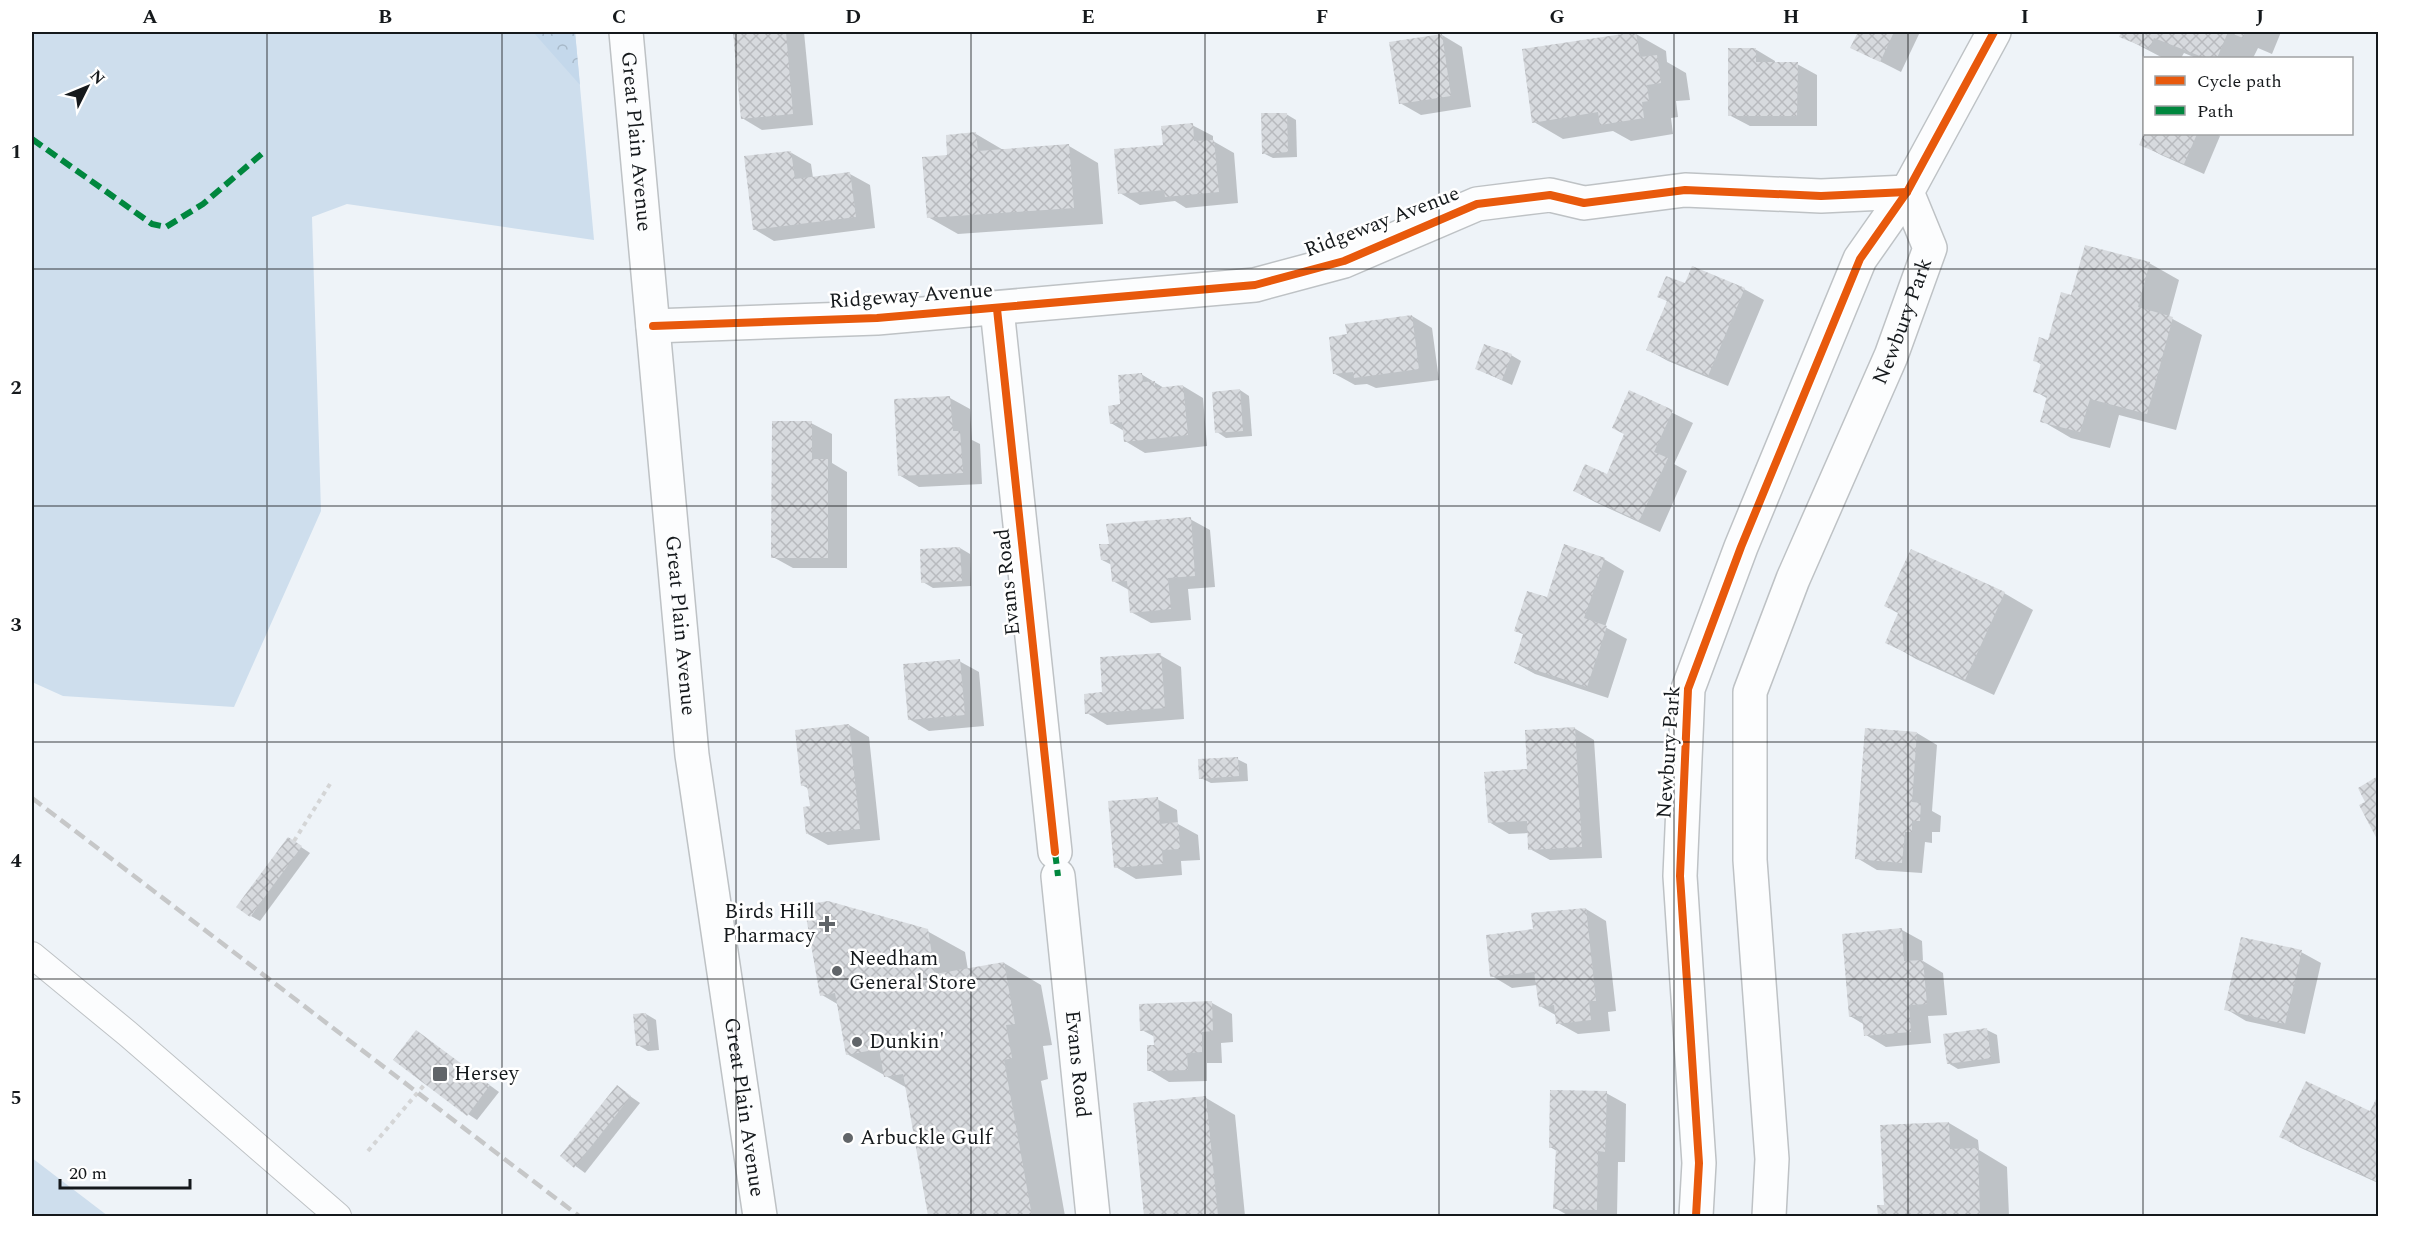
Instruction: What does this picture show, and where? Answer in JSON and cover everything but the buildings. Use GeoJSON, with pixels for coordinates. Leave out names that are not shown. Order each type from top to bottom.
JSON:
{"type":"FeatureCollection","features":[{"type":"Feature","properties":{"kind":"street","name":"Great Plain Avenue"},"geometry":{"type":"LineString","coordinates":[[626,32],[692,754],[760,1216]]}},
{"type":"Feature","properties":{"kind":"street"},"geometry":{"type":"LineString","coordinates":[[1907,192],[1995,32]]}},
{"type":"Feature","properties":{"kind":"street","name":"Ridgeway Avenue"},"geometry":{"type":"LineString","coordinates":[[652,326],[877,318],[1255,285],[1344,261],[1478,204],[1550,195],[1584,203],[1684,190],[1821,196],[1907,192]]}},
{"type":"Feature","properties":{"kind":"street","name":"Newbury Park"},"geometry":{"type":"LineString","coordinates":[[1696,1216],[1699,1163],[1680,876],[1688,689],[1741,547],[1860,260],[1907,192]]}},
{"type":"Feature","properties":{"kind":"street","name":"Newbury Park"},"geometry":{"type":"LineString","coordinates":[[1768,1216],[1772,1159],[1750,860],[1750,692],[1793,579],[1890,356],[1930,248],[1907,192]]}},
{"type":"Feature","properties":{"kind":"street","name":"Evans Road"},"geometry":{"type":"LineString","coordinates":[[997,309],[1093,1216]]}},
{"type":"Feature","properties":{"kind":"lane"},"geometry":{"type":"LineString","coordinates":[[32,955],[154,1056],[338,1216]]}},
{"type":"Feature","properties":{"kind":"path"},"geometry":{"type":"LineString","coordinates":[[294,841],[330,784]]}},
{"type":"Feature","properties":{"kind":"path"},"geometry":{"type":"LineString","coordinates":[[368,1150],[425,1084]]}},
{"type":"Feature","properties":{"kind":"shaded area"},"geometry":{"type":"Polygon","coordinates":[[[32,32],[575,32],[594,240],[347,204],[312,217],[321,511],[234,707],[63,696],[32,682],[32,32]]]}},
{"type":"Feature","properties":{"kind":"shaded area"},"geometry":{"type":"Polygon","coordinates":[[[32,1158],[108,1216],[32,1216],[32,1158]]]}},
{"type":"Feature","properties":{"kind":"green space"},"geometry":{"type":"Polygon","coordinates":[[[533,32],[575,32],[580,85],[533,32]]]}},
{"type":"Feature","properties":{"kind":"railway"},"geometry":{"type":"LineString","coordinates":[[32,798],[579,1216]]}},
{"type":"Feature","properties":{"kind":"marked path"},"geometry":{"type":"LineString","coordinates":[[32,139],[152,224],[166,227],[203,204],[265,151]]}},
{"type":"Feature","properties":{"kind":"marked path"},"geometry":{"type":"LineString","coordinates":[[1055,852],[1058,876]]}},
{"type":"Feature","properties":{"kind":"cycle path"},"geometry":{"type":"LineString","coordinates":[[1696,1216],[1699,1163],[1680,876],[1688,689],[1741,547],[1860,259],[1907,192],[1994,32]]}},
{"type":"Feature","properties":{"kind":"cycle path"},"geometry":{"type":"LineString","coordinates":[[653,326],[877,318],[1255,285],[1344,261],[1477,204],[1550,195],[1584,203],[1685,190],[1821,196],[1907,192]]}},
{"type":"Feature","properties":{"kind":"cycle path"},"geometry":{"type":"LineString","coordinates":[[997,309],[1055,852]]}},
{"type":"Feature","properties":{"kind":"place","name":"Birds Hill Pharmacy"},"geometry":{"type":"Point","coordinates":[827,924]}},
{"type":"Feature","properties":{"kind":"place","name":"Needham General Store"},"geometry":{"type":"Point","coordinates":[837,971]}},
{"type":"Feature","properties":{"kind":"place","name":"Dunkin'"},"geometry":{"type":"Point","coordinates":[857,1042]}},
{"type":"Feature","properties":{"kind":"place","name":"Hersey"},"geometry":{"type":"Point","coordinates":[440,1074]}},
{"type":"Feature","properties":{"kind":"place","name":"Arbuckle Gulf"},"geometry":{"type":"Point","coordinates":[848,1138]}}]}
